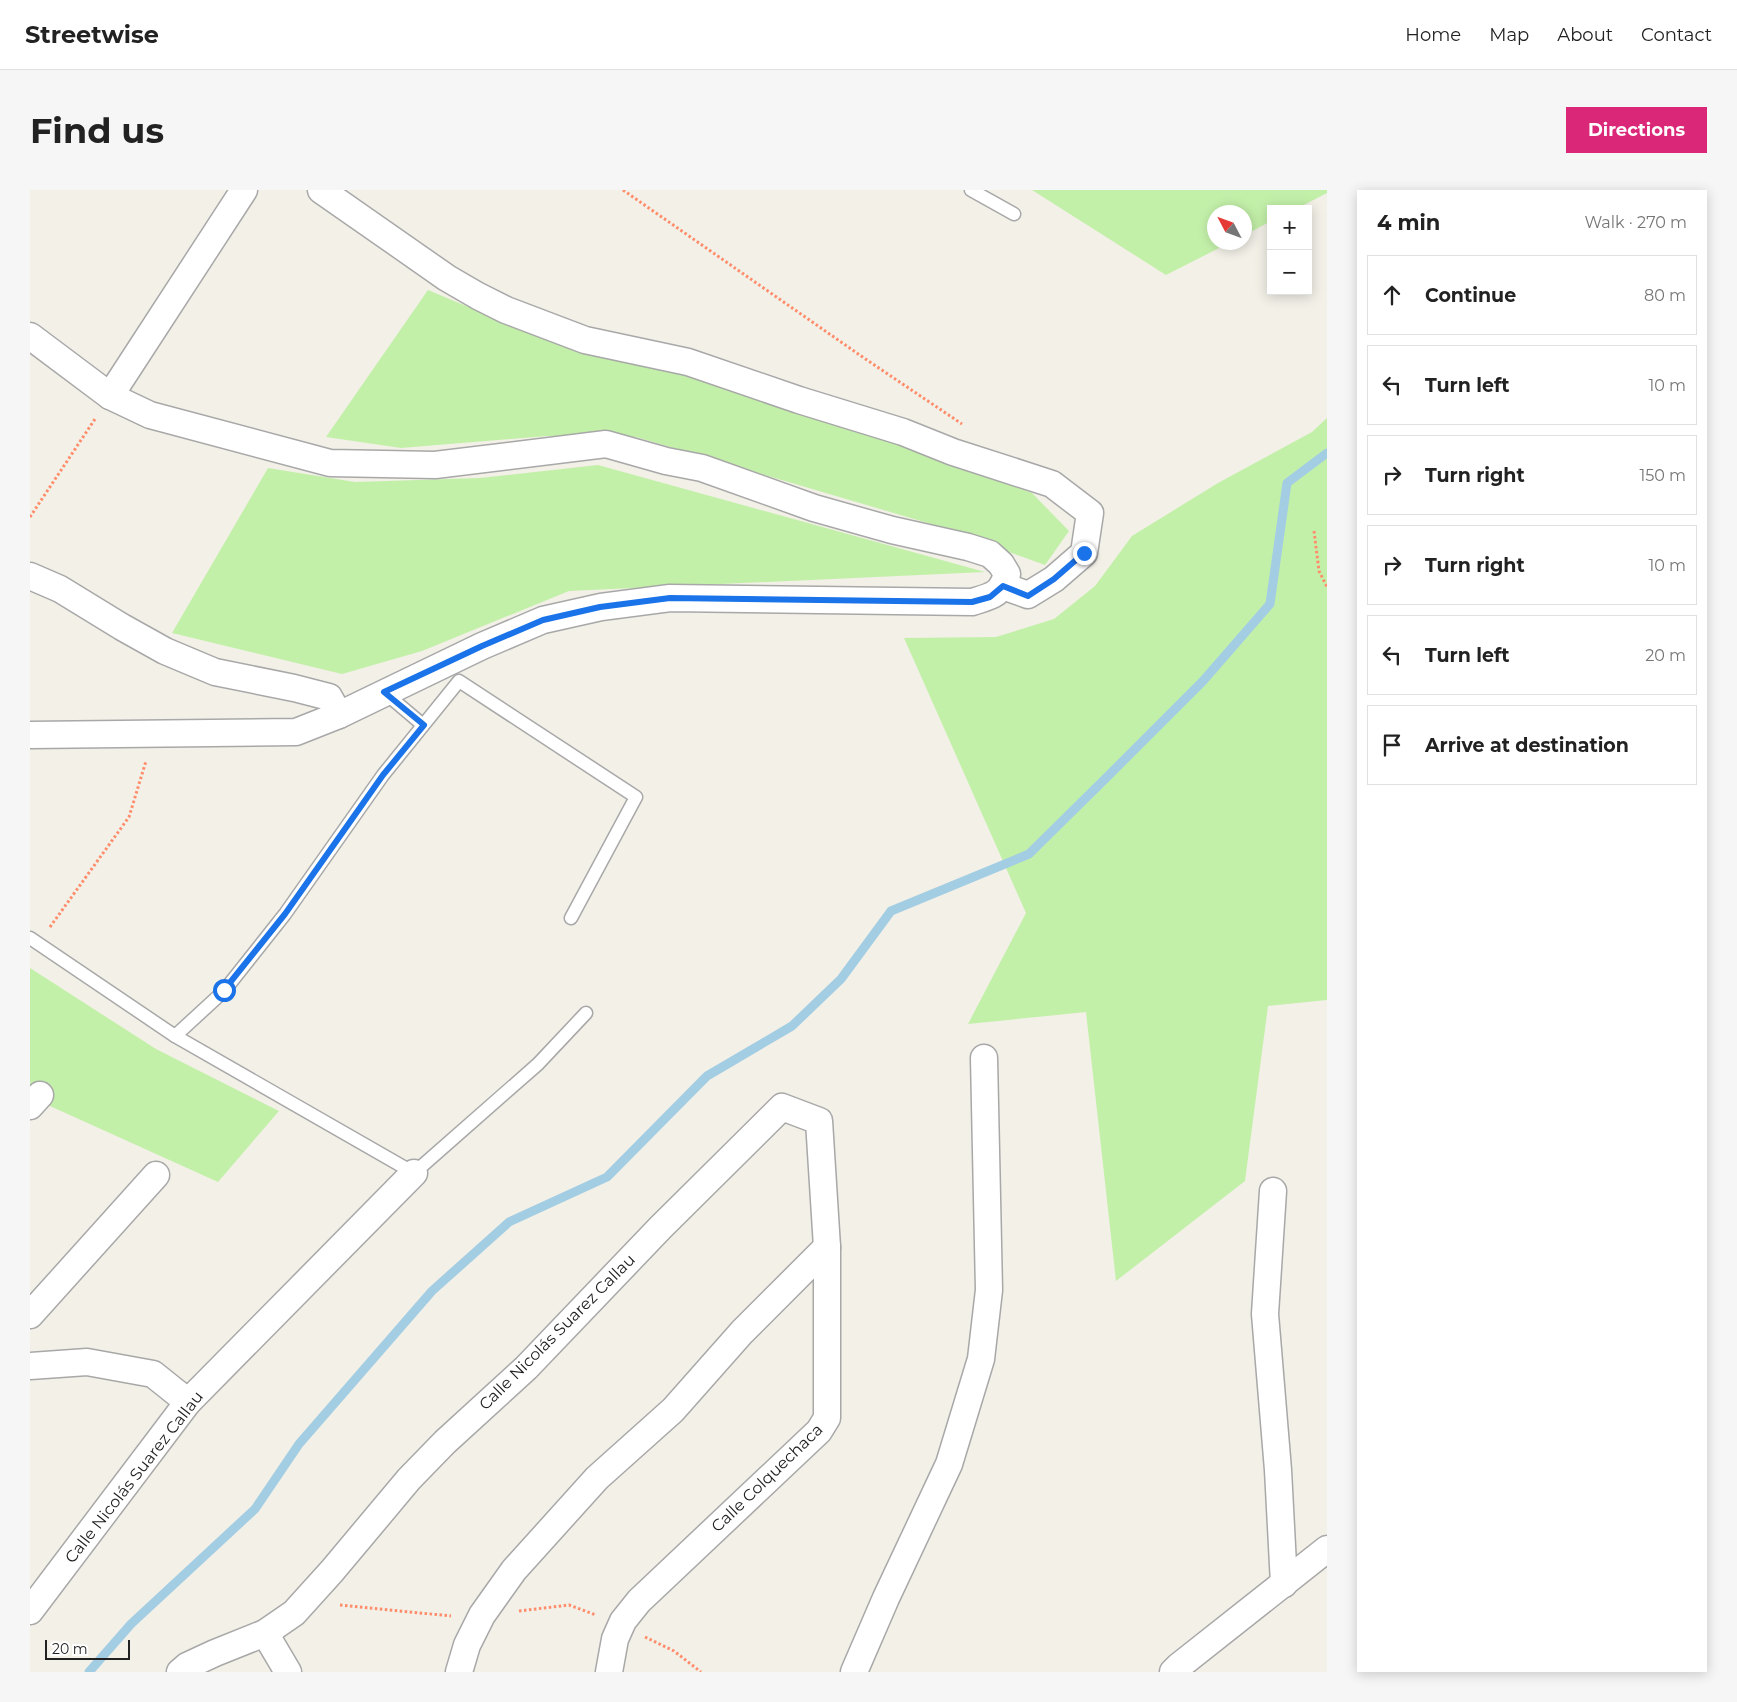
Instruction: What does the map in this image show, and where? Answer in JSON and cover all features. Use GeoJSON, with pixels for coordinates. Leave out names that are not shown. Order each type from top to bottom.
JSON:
{"type":"FeatureCollection","features":[{"type":"Feature","properties":{"kind":"street"},"geometry":{"type":"LineString","coordinates":[[110,396],[244,190]]}},
{"type":"Feature","properties":{"kind":"street"},"geometry":{"type":"LineString","coordinates":[[322,190],[447,278],[506,310],[585,340],[688,362],[1052,484],[1090,513],[1084,553],[1054,579],[1028,596],[1003,586]]}},
{"type":"Feature","properties":{"kind":"street"},"geometry":{"type":"LineString","coordinates":[[30,336],[110,396],[150,415],[330,463],[435,466],[606,444],[666,461],[702,468],[814,508],[892,530],[968,547],[990,554],[1008,574],[1003,586],[990,597],[972,602],[670,598],[600,607],[543,620],[482,646],[339,715],[296,732],[30,735]]}},
{"type":"Feature","properties":{"kind":"street"},"geometry":{"type":"LineString","coordinates":[[30,576],[60,589],[165,651],[215,672],[329,697],[339,715]]}},
{"type":"Feature","properties":{"kind":"street"},"geometry":{"type":"LineString","coordinates":[[854,1672],[886,1598],[949,1464],[981,1359],[989,1290],[984,1058]]}},
{"type":"Feature","properties":{"kind":"street","name":"Calle Nicolás Suarez Callau"},"geometry":{"type":"LineString","coordinates":[[180,1672],[187,1666],[208,1656],[265,1633],[294,1613],[409,1479],[445,1442],[526,1368],[660,1228],[782,1106],[819,1121],[827,1247]]}},
{"type":"Feature","properties":{"kind":"street","name":"Calle Nicolás Suarez Callau"},"geometry":{"type":"LineString","coordinates":[[30,1611],[188,1402],[414,1173]]}},
{"type":"Feature","properties":{"kind":"street"},"geometry":{"type":"LineString","coordinates":[[30,1315],[156,1175]]}},
{"type":"Feature","properties":{"kind":"street"},"geometry":{"type":"LineString","coordinates":[[1273,1191],[1264,1314],[1278,1470],[1284,1584]]}},
{"type":"Feature","properties":{"kind":"street"},"geometry":{"type":"LineString","coordinates":[[459,1672],[467,1645],[482,1615],[514,1570],[597,1478],[674,1410],[742,1332],[827,1247]]}},
{"type":"Feature","properties":{"kind":"street","name":"Calle Colquechaca"},"geometry":{"type":"LineString","coordinates":[[609,1672],[615,1639],[623,1621],[638,1601],[819,1431],[827,1418],[829,1405],[827,1247]]}},
{"type":"Feature","properties":{"kind":"street"},"geometry":{"type":"LineString","coordinates":[[30,1366],[87,1362],[153,1374],[188,1402]]}},
{"type":"Feature","properties":{"kind":"street"},"geometry":{"type":"LineString","coordinates":[[1173,1672],[1327,1549]]}},
{"type":"Feature","properties":{"kind":"street"},"geometry":{"type":"LineString","coordinates":[[265,1633],[288,1672]]}},
{"type":"Feature","properties":{"kind":"lane"},"geometry":{"type":"LineString","coordinates":[[971,190],[1014,214]]}},
{"type":"Feature","properties":{"kind":"lane"},"geometry":{"type":"LineString","coordinates":[[175,1036],[224,990],[285,914],[383,775],[459,681],[636,797],[571,918]]}},
{"type":"Feature","properties":{"kind":"lane"},"geometry":{"type":"LineString","coordinates":[[384,692],[424,725]]}},
{"type":"Feature","properties":{"kind":"lane"},"geometry":{"type":"LineString","coordinates":[[34,941],[175,1036],[414,1173]]}},
{"type":"Feature","properties":{"kind":"lane","name":"Calle Nicolás Suarez Callau"},"geometry":{"type":"LineString","coordinates":[[414,1173],[538,1064],[586,1013]]}},
{"type":"Feature","properties":{"kind":"path"},"geometry":{"type":"LineString","coordinates":[[623,190],[864,358],[970,429]]}},
{"type":"Feature","properties":{"kind":"path"},"geometry":{"type":"LineString","coordinates":[[30,516],[110,396]]}},
{"type":"Feature","properties":{"kind":"path"},"geometry":{"type":"LineString","coordinates":[[1314,531],[1319,571],[1327,587]]}},
{"type":"Feature","properties":{"kind":"path"},"geometry":{"type":"LineString","coordinates":[[34,941],[129,817],[155,734]]}},
{"type":"Feature","properties":{"kind":"green space"},"geometry":{"type":"Polygon","coordinates":[[[1032,190],[1327,190],[1327,193],[1304,205],[1267,205],[1267,223],[1252,231],[1252,205],[1207,205],[1207,250],[1215,250],[1166,275],[1032,190]]]}},
{"type":"Feature","properties":{"kind":"green space"},"geometry":{"type":"Polygon","coordinates":[[[428,290],[535,335],[705,379],[942,459],[1032,493],[1069,531],[1045,565],[931,524],[636,437],[547,436],[401,448],[326,437],[428,290]]]}},
{"type":"Feature","properties":{"kind":"green space"},"geometry":{"type":"Polygon","coordinates":[[[1327,418],[1327,1000],[1268,1006],[1245,1181],[1116,1281],[1086,1012],[968,1024],[1026,913],[904,638],[996,637],[1054,619],[1095,586],[1132,536],[1218,483],[1312,432],[1327,418]]]}},
{"type":"Feature","properties":{"kind":"green space"},"geometry":{"type":"Polygon","coordinates":[[[598,465],[985,572],[569,591],[422,651],[342,674],[172,633],[268,468],[355,482],[480,478],[598,465]]]}},
{"type":"Feature","properties":{"kind":"green space"},"geometry":{"type":"Polygon","coordinates":[[[30,968],[156,1049],[279,1111],[218,1182],[30,1097],[30,968]]]}},
{"type":"Feature","properties":{"kind":"waterway"},"geometry":{"type":"LineString","coordinates":[[89,1672],[131,1624],[255,1509],[299,1444],[432,1291],[509,1222],[607,1177],[707,1076],[792,1026],[841,979],[891,911],[1029,854],[1203,681],[1270,604],[1287,483],[1327,453]]}},
{"type":"Feature","properties":{"kind":"route"},"geometry":{"type":"LineString","coordinates":[[224,990],[285,914],[383,775],[424,725],[384,692],[543,620],[600,607],[670,598],[851,601],[940,600],[972,602],[990,597],[1003,586],[1028,596],[1054,579],[1084,553]]}}]}
